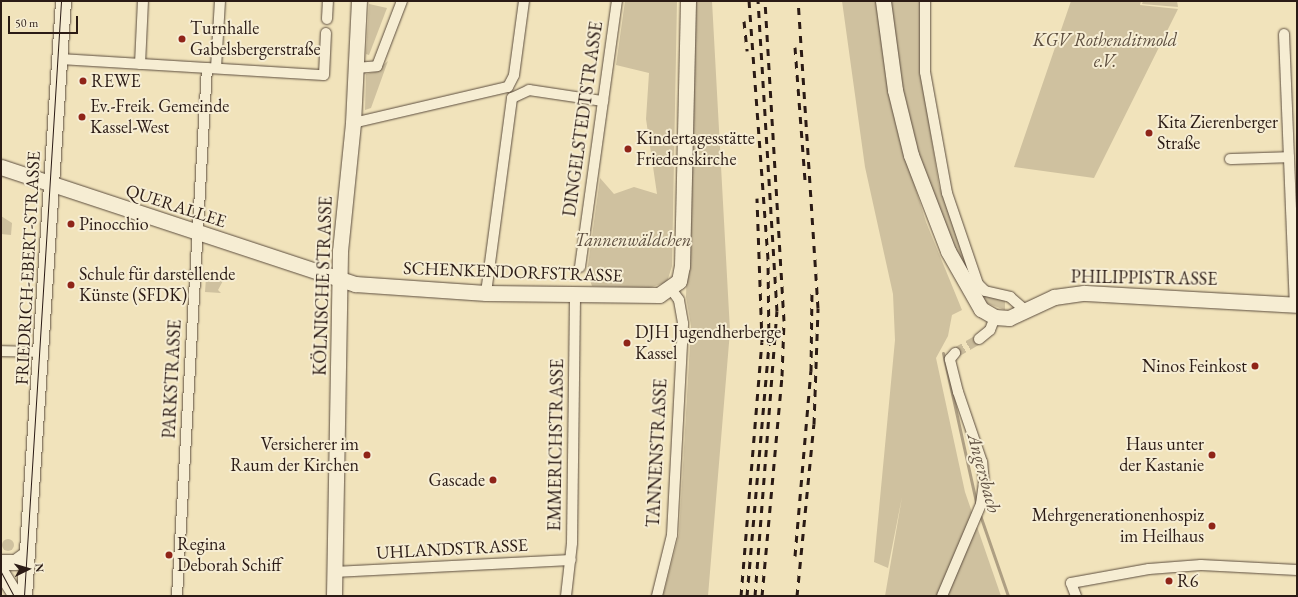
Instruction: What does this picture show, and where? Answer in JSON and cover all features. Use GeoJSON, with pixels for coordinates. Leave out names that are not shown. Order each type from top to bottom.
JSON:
{"type":"FeatureCollection","features":[{"type":"Feature","properties":{"kind":"street","name":"FRIEDRICH-EBERT-STRASSE"},"geometry":{"type":"LineString","coordinates":[[30,596],[30,537],[63,1]]}},
{"type":"Feature","properties":{"kind":"street"},"geometry":{"type":"LineString","coordinates":[[140,64],[143,1]]}},
{"type":"Feature","properties":{"kind":"street","name":"PARKSTRASSE"},"geometry":{"type":"LineString","coordinates":[[177,596],[198,233],[211,68],[220,1]]}},
{"type":"Feature","properties":{"kind":"street"},"geometry":{"type":"LineString","coordinates":[[327,19],[328,1]]}},
{"type":"Feature","properties":{"kind":"street","name":"KÖLNISCHE STRASSE"},"geometry":{"type":"LineString","coordinates":[[334,596],[340,280],[353,123],[359,1]]}},
{"type":"Feature","properties":{"kind":"street"},"geometry":{"type":"LineString","coordinates":[[356,68],[377,66],[402,1]]}},
{"type":"Feature","properties":{"kind":"street"},"geometry":{"type":"LineString","coordinates":[[353,123],[494,93],[512,82],[524,1]]}},
{"type":"Feature","properties":{"kind":"street","name":"DINGELSTEDTSTRASSE"},"geometry":{"type":"LineString","coordinates":[[580,266],[617,1]]}},
{"type":"Feature","properties":{"kind":"street"},"geometry":{"type":"LineString","coordinates":[[675,285],[686,223],[688,1]]}},
{"type":"Feature","properties":{"kind":"street"},"geometry":{"type":"LineString","coordinates":[[882,1],[895,90],[927,202],[969,293],[981,309],[996,318],[990,330],[979,339]]}},
{"type":"Feature","properties":{"kind":"street"},"geometry":{"type":"LineString","coordinates":[[925,1],[925,72],[947,193],[978,284],[985,290],[1010,297],[1026,310]]}},
{"type":"Feature","properties":{"kind":"street"},"geometry":{"type":"LineString","coordinates":[[60,59],[324,75],[326,33]]}},
{"type":"Feature","properties":{"kind":"street"},"geometry":{"type":"LineString","coordinates":[[1284,34],[1296,305]]}},
{"type":"Feature","properties":{"kind":"street"},"geometry":{"type":"LineString","coordinates":[[486,293],[511,105],[515,94],[529,90],[603,101]]}},
{"type":"Feature","properties":{"kind":"street"},"geometry":{"type":"LineString","coordinates":[[1230,159],[1289,157]]}},
{"type":"Feature","properties":{"kind":"street","name":"QUERALLEE"},"geometry":{"type":"LineString","coordinates":[[1,167],[340,280]]}},
{"type":"Feature","properties":{"kind":"street","name":"SCHENKENDORFSTRASSE"},"geometry":{"type":"LineString","coordinates":[[340,280],[355,284],[486,293],[575,295],[651,296],[675,285]]}},
{"type":"Feature","properties":{"kind":"street","name":"TANNENSTRASSE"},"geometry":{"type":"LineString","coordinates":[[657,596],[672,535],[683,323],[675,285]]}},
{"type":"Feature","properties":{"kind":"street","name":"PHILIPPISTRASSE"},"geometry":{"type":"LineString","coordinates":[[996,318],[1009,318],[1054,297],[1084,293],[1296,305]]}},
{"type":"Feature","properties":{"kind":"street","name":"EMMERICHSTRASSE"},"geometry":{"type":"LineString","coordinates":[[566,596],[571,560],[575,295]]}},
{"type":"Feature","properties":{"kind":"street"},"geometry":{"type":"LineString","coordinates":[[1,351],[42,352]]}},
{"type":"Feature","properties":{"kind":"street"},"geometry":{"type":"LineString","coordinates":[[942,596],[981,504],[982,462],[958,392],[950,359],[955,353]]}},
{"type":"Feature","properties":{"kind":"street","name":"FRIEDRICH-EBERT-STRASSE"},"geometry":{"type":"LineString","coordinates":[[24,596],[26,554],[30,537]]}},
{"type":"Feature","properties":{"kind":"street"},"geometry":{"type":"LineString","coordinates":[[1,562],[15,562],[26,554]]}},
{"type":"Feature","properties":{"kind":"street","name":"UHLANDSTRASSE"},"geometry":{"type":"LineString","coordinates":[[334,572],[571,560]]}},
{"type":"Feature","properties":{"kind":"street"},"geometry":{"type":"LineString","coordinates":[[1076,596],[1071,583],[1149,570],[1201,565],[1297,570]]}},
{"type":"Feature","properties":{"kind":"street"},"geometry":{"type":"LineString","coordinates":[[1,572],[16,596]]}},
{"type":"Feature","properties":{"kind":"street"},"geometry":{"type":"LineString","coordinates":[[1,581],[9,596]]}},
{"type":"Feature","properties":{"kind":"green space","name":"Tannenwäldchen"},"geometry":{"type":"Polygon","coordinates":[[[625,1],[677,1],[672,266],[667,282],[649,288],[592,286],[587,272],[600,178],[614,194],[634,187],[657,194],[646,119],[649,73],[616,65],[625,1]]]}},
{"type":"Feature","properties":{"kind":"green space"},"geometry":{"type":"Polygon","coordinates":[[[695,1],[712,1],[730,331],[708,596],[663,596],[679,534],[691,326],[686,297],[695,1]]]}},
{"type":"Feature","properties":{"kind":"green space"},"geometry":{"type":"Polygon","coordinates":[[[842,1],[876,1],[902,145],[926,222],[962,310],[952,315],[948,336],[936,358],[965,492],[1001,596],[885,596],[902,497],[888,568],[874,562],[895,340],[893,294],[865,167],[842,1]]]}},
{"type":"Feature","properties":{"kind":"green space"},"geometry":{"type":"Polygon","coordinates":[[[890,1],[921,1],[921,71],[939,186],[972,279],[959,262],[915,144],[899,77],[890,1]]]}},
{"type":"Feature","properties":{"kind":"green space","name":"KGV Rothenditmold e.V."},"geometry":{"type":"Polygon","coordinates":[[[1071,1],[1141,1],[1140,5],[1178,9],[1094,178],[1014,167],[1071,1]]]}},
{"type":"Feature","properties":{"kind":"green space"},"geometry":{"type":"Polygon","coordinates":[[[1143,1],[1177,1],[1178,7],[1142,4],[1143,1]]]}},
{"type":"Feature","properties":{"kind":"green space"},"geometry":{"type":"Polygon","coordinates":[[[369,4],[387,8],[369,55],[366,54],[369,4]]]}},
{"type":"Feature","properties":{"kind":"green space"},"geometry":{"type":"Polygon","coordinates":[[[388,61],[371,108],[365,110],[366,74],[375,72],[388,61]]]}},
{"type":"Feature","properties":{"kind":"green space"},"geometry":{"type":"Polygon","coordinates":[[[1,216],[12,223],[11,235],[1,234],[1,216]]]}},
{"type":"Feature","properties":{"kind":"green space"},"geometry":{"type":"Polygon","coordinates":[[[206,278],[224,279],[218,290],[221,293],[205,292],[206,278]]]}},
{"type":"Feature","properties":{"kind":"green space"},"geometry":{"type":"Polygon","coordinates":[[[981,293],[1005,300],[1005,310],[984,302],[981,293]]]}},
{"type":"Feature","properties":{"kind":"green space"},"geometry":{"type":"Polygon","coordinates":[[[10,539],[13,540],[13,550],[6,551],[3,550],[2,543],[3,540],[10,539]]]}},
{"type":"Feature","properties":{"kind":"waterway","name":"Angersbach"},"geometry":{"type":"LineString","coordinates":[[943,353],[977,506]]}},
{"type":"Feature","properties":{"kind":"waterway","name":"Angersbach"},"geometry":{"type":"LineString","coordinates":[[980,515],[1008,596]]}},
{"type":"Feature","properties":{"kind":"tunnel"},"geometry":{"type":"LineString","coordinates":[[955,353],[979,339]]}},
{"type":"Feature","properties":{"kind":"tram line"},"geometry":{"type":"LineString","coordinates":[[24,596],[61,1]]}},
{"type":"Feature","properties":{"kind":"tram line"},"geometry":{"type":"LineString","coordinates":[[1,572],[14,596]]}},
{"type":"Feature","properties":{"kind":"railway"},"geometry":{"type":"LineString","coordinates":[[747,596],[769,344],[768,259],[749,1]]}},
{"type":"Feature","properties":{"kind":"railway"},"geometry":{"type":"LineString","coordinates":[[755,596],[777,311],[758,1]]}},
{"type":"Feature","properties":{"kind":"railway"},"geometry":{"type":"LineString","coordinates":[[762,596],[782,376],[784,321],[765,1]]}},
{"type":"Feature","properties":{"kind":"railway"},"geometry":{"type":"LineString","coordinates":[[797,596],[814,424],[818,308],[798,1]]}},
{"type":"Feature","properties":{"kind":"railway"},"geometry":{"type":"LineString","coordinates":[[744,21],[747,51]]}},
{"type":"Feature","properties":{"kind":"railway"},"geometry":{"type":"LineString","coordinates":[[795,47],[805,181]]}},
{"type":"Feature","properties":{"kind":"railway"},"geometry":{"type":"LineString","coordinates":[[741,596],[762,342],[757,198]]}},
{"type":"Feature","properties":{"kind":"railway"},"geometry":{"type":"LineString","coordinates":[[795,556],[811,371],[812,292]]}},
{"type":"Feature","properties":{"kind":"place","name":"Turnhalle Gabelsbergerstraße"},"geometry":{"type":"Point","coordinates":[182,39]}},
{"type":"Feature","properties":{"kind":"place","name":"REWE"},"geometry":{"type":"Point","coordinates":[83,81]}},
{"type":"Feature","properties":{"kind":"place","name":"Ev.-Freik. Gemeinde Kassel-West"},"geometry":{"type":"Point","coordinates":[82,117]}},
{"type":"Feature","properties":{"kind":"place","name":"Kita Zierenberger Straße"},"geometry":{"type":"Point","coordinates":[1149,133]}},
{"type":"Feature","properties":{"kind":"place","name":"Kindertagesstätte Friedenskirche"},"geometry":{"type":"Point","coordinates":[628,149]}},
{"type":"Feature","properties":{"kind":"place","name":"Pinocchio"},"geometry":{"type":"Point","coordinates":[71,224]}},
{"type":"Feature","properties":{"kind":"place","name":"Schule für darstellende Künste (SFDK)"},"geometry":{"type":"Point","coordinates":[71,285]}},
{"type":"Feature","properties":{"kind":"place","name":"DJH Jugendherberge Kassel"},"geometry":{"type":"Point","coordinates":[627,343]}},
{"type":"Feature","properties":{"kind":"place","name":"Ninos Feinkost"},"geometry":{"type":"Point","coordinates":[1255,366]}},
{"type":"Feature","properties":{"kind":"place","name":"Versicherer im Raum der Kirchen"},"geometry":{"type":"Point","coordinates":[367,455]}},
{"type":"Feature","properties":{"kind":"place","name":"Haus unter der Kastanie"},"geometry":{"type":"Point","coordinates":[1212,455]}},
{"type":"Feature","properties":{"kind":"place","name":"Gascade"},"geometry":{"type":"Point","coordinates":[493,480]}},
{"type":"Feature","properties":{"kind":"place","name":"Mehrgenerationenhospiz im Heilhaus"},"geometry":{"type":"Point","coordinates":[1212,526]}},
{"type":"Feature","properties":{"kind":"place","name":"Regina Deborah Schiff"},"geometry":{"type":"Point","coordinates":[169,555]}},
{"type":"Feature","properties":{"kind":"place","name":"R6"},"geometry":{"type":"Point","coordinates":[1169,581]}}]}
